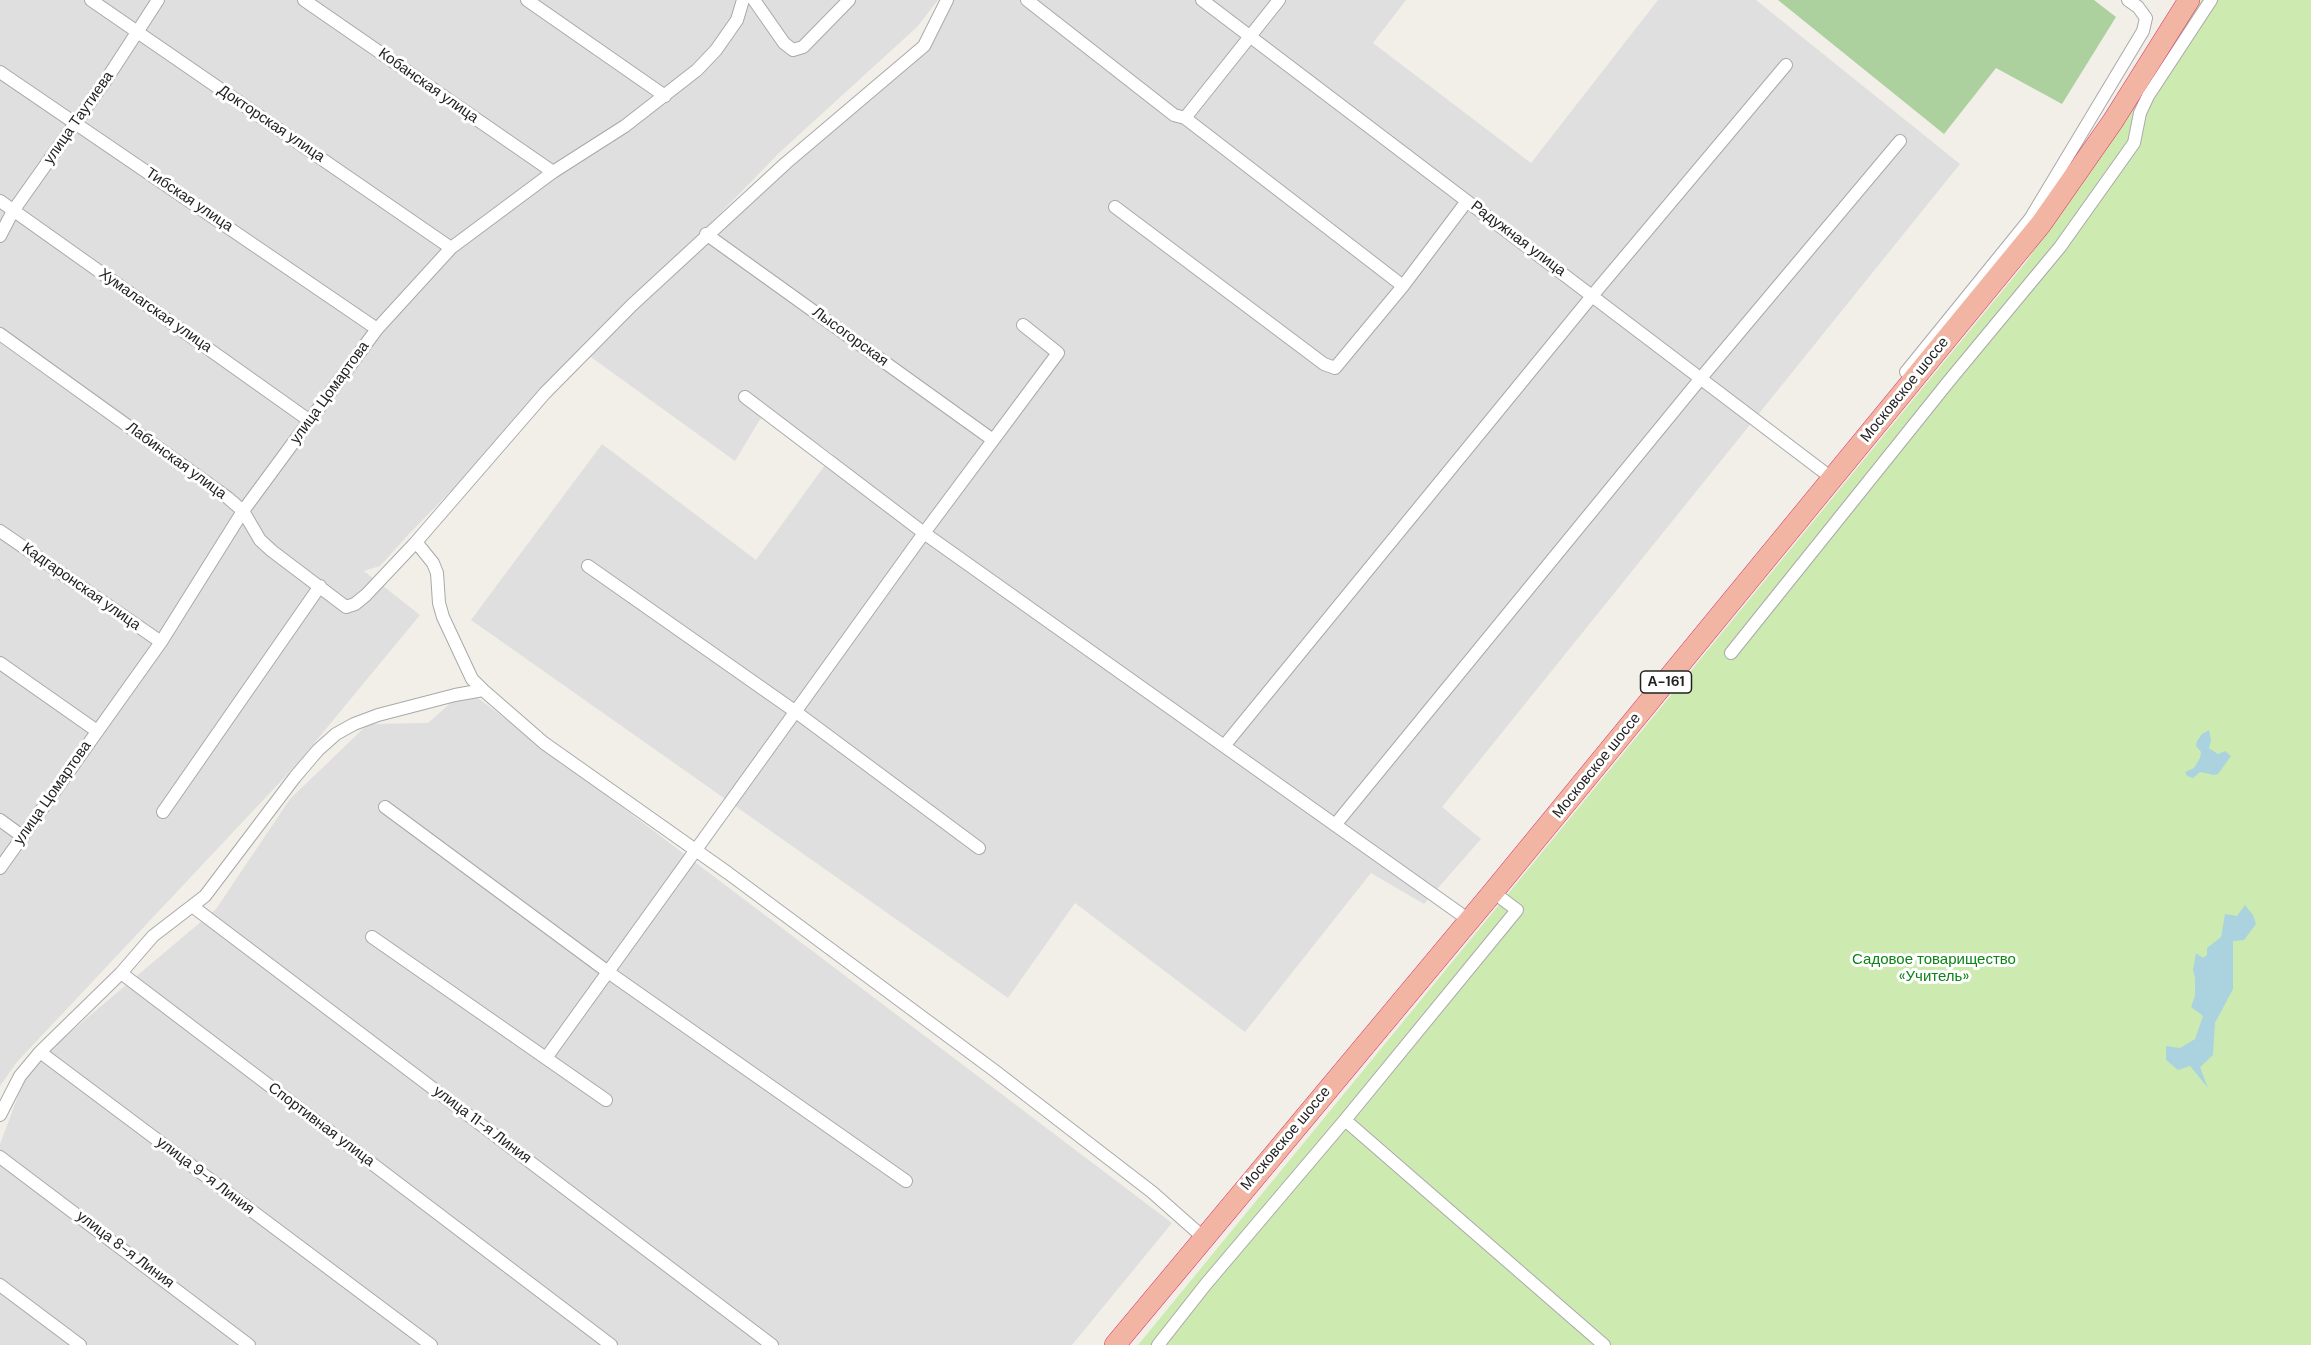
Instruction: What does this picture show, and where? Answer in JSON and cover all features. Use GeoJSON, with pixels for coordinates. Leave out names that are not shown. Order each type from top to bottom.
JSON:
{"type":"FeatureCollection","features":[{"type":"Feature","properties":{"kind":"highway","name":"Московское шоссе"},"geometry":{"type":"LineString","coordinates":[[1116,1345],[1493,892],[1829,476],[2041,224],[2113,121],[2189,0]]}},
{"type":"Feature","properties":{"kind":"street","name":"Докторская улица"},"geometry":{"type":"LineString","coordinates":[[91,0],[451,248]]}},
{"type":"Feature","properties":{"kind":"street","name":"улица Таутиева"},"geometry":{"type":"LineString","coordinates":[[0,236],[158,0]]}},
{"type":"Feature","properties":{"kind":"street","name":"Кобанская улица"},"geometry":{"type":"LineString","coordinates":[[303,0],[553,172]]}},
{"type":"Feature","properties":{"kind":"street"},"geometry":{"type":"LineString","coordinates":[[527,0],[665,96]]}},
{"type":"Feature","properties":{"kind":"street","name":"улица Цомартова"},"geometry":{"type":"LineString","coordinates":[[0,868],[161,642],[243,511],[377,329],[451,248],[553,172],[625,126],[697,70],[716,50],[737,20],[743,0]]}},
{"type":"Feature","properties":{"kind":"street"},"geometry":{"type":"LineString","coordinates":[[754,0],[784,43],[793,50],[804,47],[849,0]]}},
{"type":"Feature","properties":{"kind":"street"},"geometry":{"type":"LineString","coordinates":[[947,0],[924,46],[786,163],[706,234],[632,305],[545,393],[416,543],[433,563],[437,573],[439,603],[443,617],[472,678],[483,690],[544,743],[728,873],[996,1071],[1152,1192],[1204,1238]]}},
{"type":"Feature","properties":{"kind":"street"},"geometry":{"type":"LineString","coordinates":[[1028,0],[1174,115],[1185,118],[1403,286]]}},
{"type":"Feature","properties":{"kind":"street","name":"Радужная улица"},"geometry":{"type":"LineString","coordinates":[[1202,0],[1829,476]]}},
{"type":"Feature","properties":{"kind":"street"},"geometry":{"type":"LineString","coordinates":[[1185,118],[1279,0]]}},
{"type":"Feature","properties":{"kind":"street"},"geometry":{"type":"LineString","coordinates":[[1829,476],[2030,219],[2143,31],[2146,18],[2138,7],[2128,0]]}},
{"type":"Feature","properties":{"kind":"street"},"geometry":{"type":"LineString","coordinates":[[1731,653],[1949,381],[2060,247],[2134,143],[2140,113],[2148,96],[2211,0]]}},
{"type":"Feature","properties":{"kind":"street"},"geometry":{"type":"LineString","coordinates":[[1224,746],[1592,296],[1786,65]]}},
{"type":"Feature","properties":{"kind":"street","name":"Тибская улица"},"geometry":{"type":"LineString","coordinates":[[0,72],[377,329]]}},
{"type":"Feature","properties":{"kind":"street"},"geometry":{"type":"LineString","coordinates":[[1335,825],[1701,378],[1900,141]]}},
{"type":"Feature","properties":{"kind":"street","name":"Хумалагская улица"},"geometry":{"type":"LineString","coordinates":[[0,201],[310,421]]}},
{"type":"Feature","properties":{"kind":"street"},"geometry":{"type":"LineString","coordinates":[[1115,207],[1324,364],[1335,368],[1403,286],[1467,201]]}},
{"type":"Feature","properties":{"kind":"street","name":"Лысогорская"},"geometry":{"type":"LineString","coordinates":[[706,234],[993,440]]}},
{"type":"Feature","properties":{"kind":"street"},"geometry":{"type":"LineString","coordinates":[[546,1058],[924,533],[1058,352],[1023,324]]}},
{"type":"Feature","properties":{"kind":"street","name":"Лабинская улица"},"geometry":{"type":"LineString","coordinates":[[0,334],[218,491],[243,511],[260,540],[272,551],[346,607],[355,604],[416,543]]}},
{"type":"Feature","properties":{"kind":"street"},"geometry":{"type":"LineString","coordinates":[[745,397],[924,533],[1469,920]]}},
{"type":"Feature","properties":{"kind":"street","name":"Кадгаронская улица"},"geometry":{"type":"LineString","coordinates":[[0,531],[161,642]]}},
{"type":"Feature","properties":{"kind":"street"},"geometry":{"type":"LineString","coordinates":[[588,566],[796,712],[979,848]]}},
{"type":"Feature","properties":{"kind":"street"},"geometry":{"type":"LineString","coordinates":[[163,812],[320,586]]}},
{"type":"Feature","properties":{"kind":"street"},"geometry":{"type":"LineString","coordinates":[[0,663],[97,731]]}},
{"type":"Feature","properties":{"kind":"street"},"geometry":{"type":"LineString","coordinates":[[0,1115],[20,1076],[40,1052],[121,973],[153,936],[205,896],[295,777],[318,750],[336,734],[354,724],[378,716],[455,695],[483,690]]}},
{"type":"Feature","properties":{"kind":"street"},"geometry":{"type":"LineString","coordinates":[[385,807],[608,972],[906,1181]]}},
{"type":"Feature","properties":{"kind":"street"},"geometry":{"type":"LineString","coordinates":[[0,820],[22,836]]}},
{"type":"Feature","properties":{"kind":"street"},"geometry":{"type":"LineString","coordinates":[[1158,1345],[1517,910],[1493,892]]}},
{"type":"Feature","properties":{"kind":"street","name":"улица 11-я Линия"},"geometry":{"type":"LineString","coordinates":[[192,906],[772,1345]]}},
{"type":"Feature","properties":{"kind":"street"},"geometry":{"type":"LineString","coordinates":[[372,937],[606,1100]]}},
{"type":"Feature","properties":{"kind":"street","name":"Спортивная улица"},"geometry":{"type":"LineString","coordinates":[[121,973],[611,1345]]}},
{"type":"Feature","properties":{"kind":"street","name":"улица 9-я Линия"},"geometry":{"type":"LineString","coordinates":[[40,1052],[431,1345]]}},
{"type":"Feature","properties":{"kind":"street"},"geometry":{"type":"LineString","coordinates":[[1345,1119],[1604,1345]]}},
{"type":"Feature","properties":{"kind":"street","name":"улица 8-я Линия"},"geometry":{"type":"LineString","coordinates":[[0,1157],[249,1345]]}},
{"type":"Feature","properties":{"kind":"street"},"geometry":{"type":"LineString","coordinates":[[0,1286],[80,1345]]}},
{"type":"Feature","properties":{"kind":"shaded area"},"geometry":{"type":"Polygon","coordinates":[[[0,0],[938,0],[917,27],[779,153],[380,566],[364,571],[420,615],[297,764],[17,1062],[0,1086],[0,0]]]}},
{"type":"Feature","properties":{"kind":"shaded area"},"geometry":{"type":"Polygon","coordinates":[[[949,0],[1406,0],[1373,43],[1531,163],[1658,0],[1756,0],[1960,164],[1442,807],[1481,839],[1424,904],[1371,873],[1245,1032],[1075,903],[1008,998],[471,620],[602,444],[756,560],[833,454],[769,410],[759,421],[735,461],[588,355],[808,151],[923,50],[949,0]]]}},
{"type":"Feature","properties":{"kind":"shaded area"},"geometry":{"type":"Polygon","coordinates":[[[466,689],[1172,1223],[1072,1345],[0,1345],[0,1144],[29,1067],[216,909],[290,799],[368,724],[428,723],[466,689]]]}},
{"type":"Feature","properties":{"kind":"green space"},"geometry":{"type":"Polygon","coordinates":[[[1778,0],[2094,0],[2116,17],[2062,104],[1996,68],[1944,134],[1778,0]]]}},
{"type":"Feature","properties":{"kind":"green space","name":"Садовое товарищество «Учитель»"},"geometry":{"type":"Polygon","coordinates":[[[2201,0],[2311,0],[2311,1345],[1138,1345],[2026,262],[2201,0]]]}},
{"type":"Feature","properties":{"kind":"water"},"geometry":{"type":"Polygon","coordinates":[[[2209,730],[2211,740],[2209,748],[2218,754],[2225,751],[2231,756],[2218,774],[2200,772],[2193,778],[2187,776],[2185,772],[2194,768],[2200,758],[2201,752],[2196,746],[2197,741],[2209,730]]]}},
{"type":"Feature","properties":{"kind":"water"},"geometry":{"type":"Polygon","coordinates":[[[2245,905],[2253,915],[2256,924],[2244,940],[2233,941],[2233,989],[2215,1023],[2213,1055],[2200,1067],[2208,1088],[2190,1066],[2178,1070],[2166,1060],[2166,1046],[2180,1048],[2195,1039],[2203,1016],[2191,1007],[2195,996],[2193,970],[2196,953],[2203,958],[2207,955],[2207,948],[2221,937],[2225,914],[2237,916],[2245,905]]]}}]}
